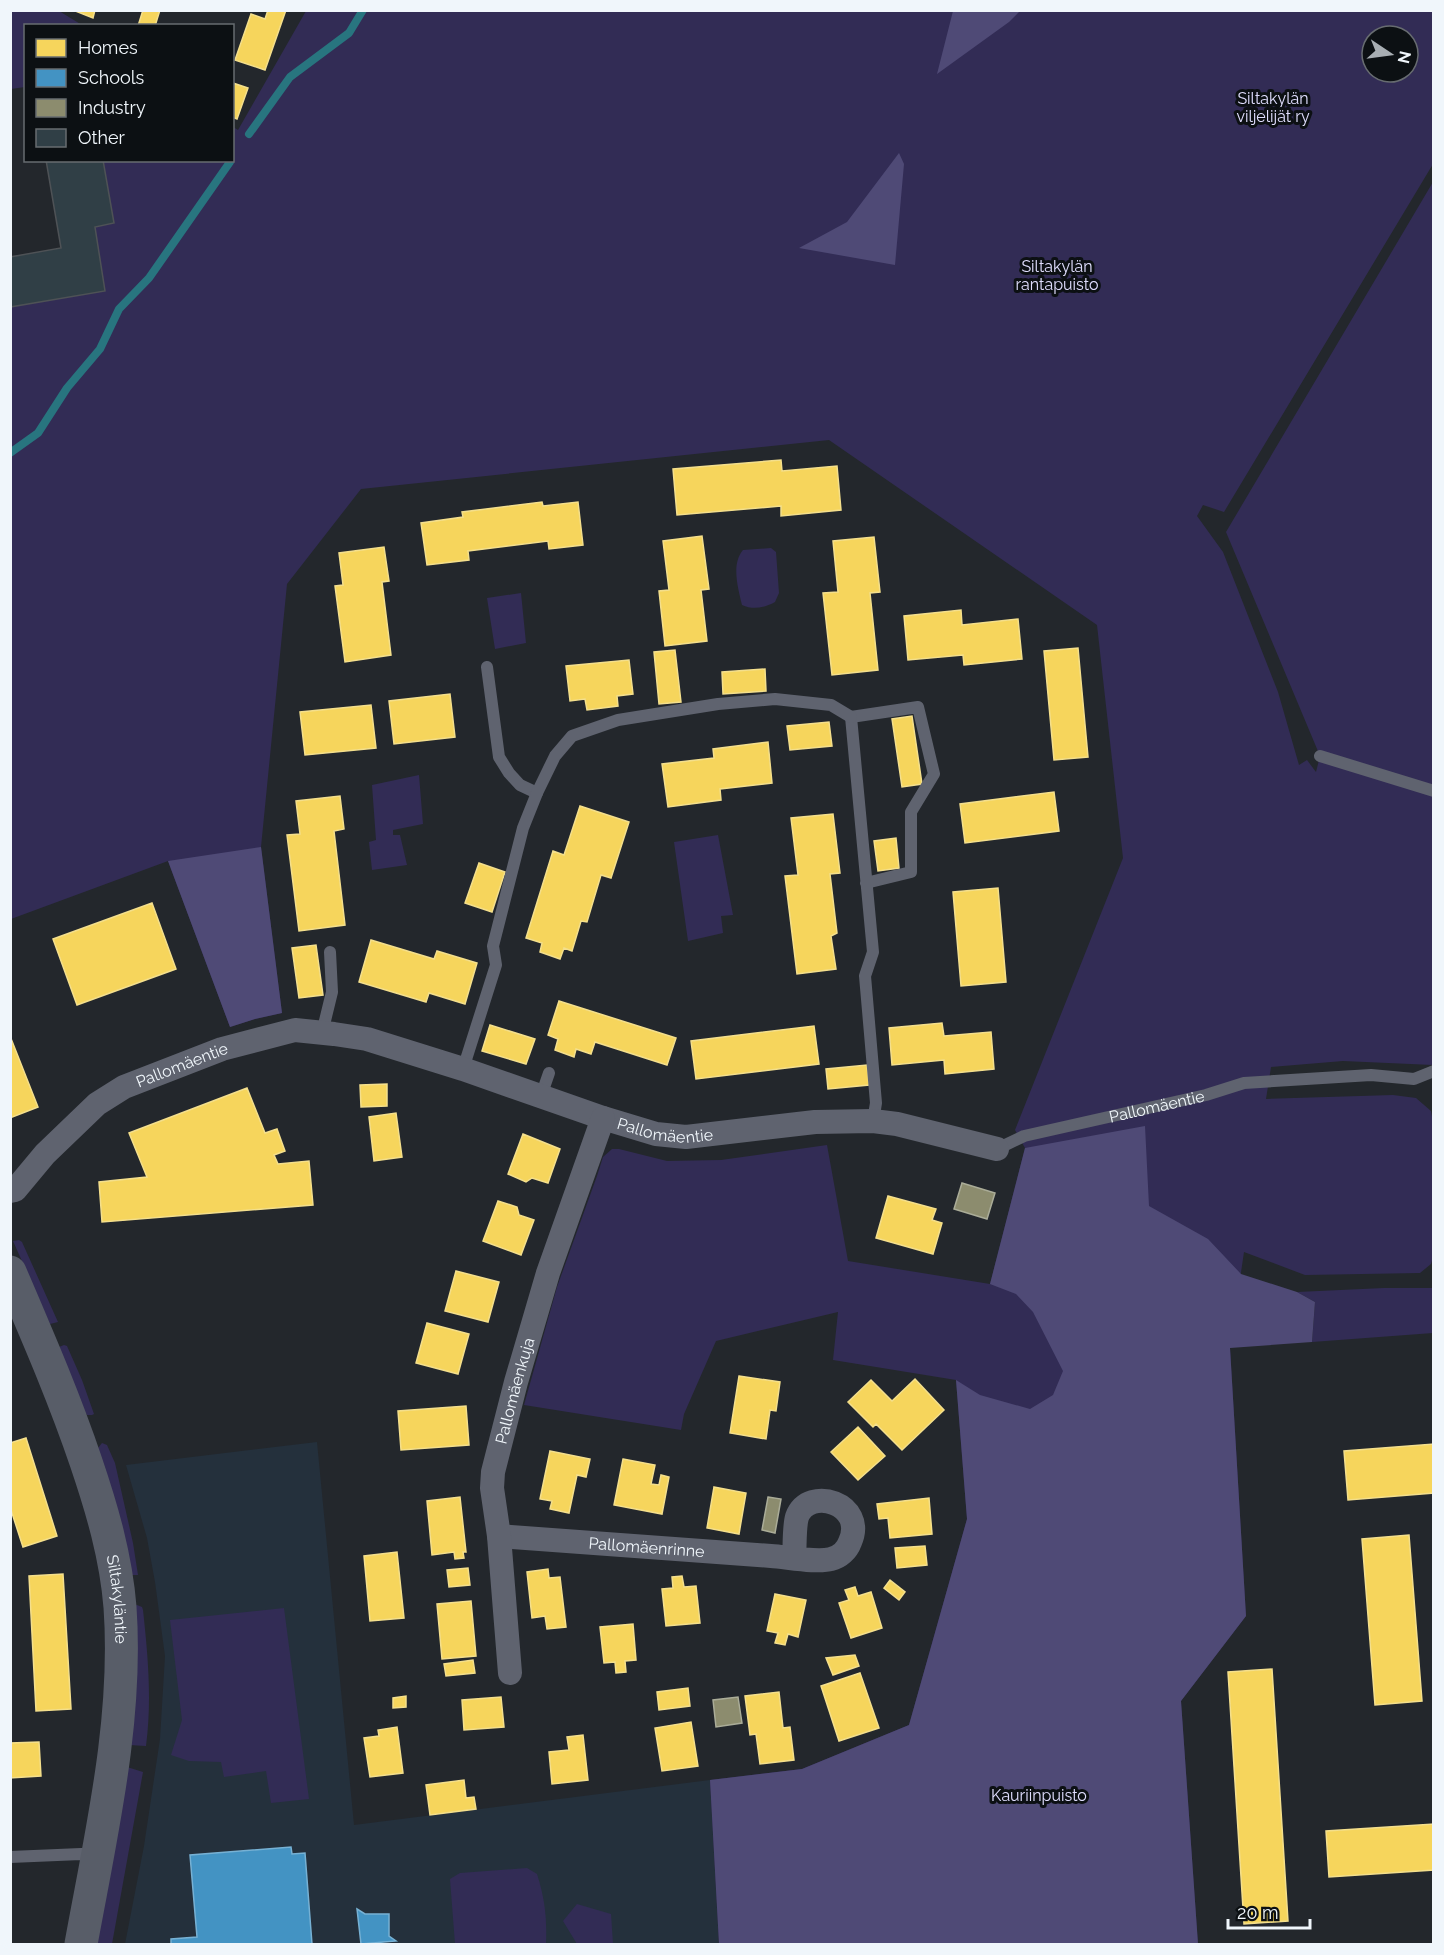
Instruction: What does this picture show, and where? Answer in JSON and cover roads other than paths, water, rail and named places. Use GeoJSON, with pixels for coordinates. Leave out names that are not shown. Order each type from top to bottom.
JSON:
{"type":"FeatureCollection","features":[{"type":"Feature","properties":{"kind":"street","name":"Pallomäentie"},"geometry":{"type":"LineString","coordinates":[[10,1191],[15,1190],[45,1154],[97,1104],[124,1088],[222,1049],[295,1030],[367,1040],[463,1069],[656,1134],[686,1137],[815,1122],[873,1121],[897,1124],[997,1149]]}},
{"type":"Feature","properties":{"kind":"street","name":"Pallomäenkuja"},"geometry":{"type":"LineString","coordinates":[[510,1673],[499,1536],[492,1488],[493,1472],[548,1273],[603,1118]]}},
{"type":"Feature","properties":{"kind":"street","name":"Siltakyläntie"},"geometry":{"type":"LineString","coordinates":[[10,1272],[68,1409],[100,1502],[114,1565],[120,1606],[122,1662],[114,1756],[81,1944]]}},
{"type":"Feature","properties":{"kind":"street","name":"Pallomäenrinne"},"geometry":{"type":"LineString","coordinates":[[499,1536],[794,1558]]}},
{"type":"Feature","properties":{"kind":"lane"},"geometry":{"type":"LineString","coordinates":[[487,667],[499,758],[520,784],[537,793]]}},
{"type":"Feature","properties":{"kind":"lane"},"geometry":{"type":"LineString","coordinates":[[463,1069],[496,965],[493,946],[523,828],[555,756],[572,736],[618,720],[718,704],[775,699],[831,705],[851,717],[918,707],[934,774],[911,812],[911,872],[866,883]]}},
{"type":"Feature","properties":{"kind":"lane"},"geometry":{"type":"LineString","coordinates":[[851,717],[873,952],[865,976],[876,1103],[873,1121]]}},
{"type":"Feature","properties":{"kind":"lane"},"geometry":{"type":"LineString","coordinates":[[1320,756],[1434,791]]}},
{"type":"Feature","properties":{"kind":"lane"},"geometry":{"type":"LineString","coordinates":[[322,1033],[332,992],[330,952]]}},
{"type":"Feature","properties":{"kind":"lane","name":"Pallomäentie"},"geometry":{"type":"LineString","coordinates":[[997,1149],[1024,1136],[1206,1095],[1244,1083],[1371,1075],[1414,1079],[1434,1071]]}},
{"type":"Feature","properties":{"kind":"lane"},"geometry":{"type":"LineString","coordinates":[[541,1096],[549,1073]]}},
{"type":"Feature","properties":{"kind":"lane"},"geometry":{"type":"LineString","coordinates":[[10,1857],[81,1854],[97,1856]]}},
{"type":"Feature","properties":{"kind":"waterway"},"geometry":{"type":"LineString","coordinates":[[249,134],[290,77],[349,33],[363,10]]}},
{"type":"Feature","properties":{"kind":"waterway"},"geometry":{"type":"LineString","coordinates":[[10,453],[38,433],[67,388],[100,349],[119,309],[149,278],[230,162]]}},
{"type":"Feature","properties":{"kind":"park label","name":"Siltakylän viljelijät ry"},"geometry":{"type":"Point","coordinates":[1273,107]}},
{"type":"Feature","properties":{"kind":"park label","name":"Siltakylän rantapuisto"},"geometry":{"type":"Point","coordinates":[1057,275]}},
{"type":"Feature","properties":{"kind":"park label","name":"Kauriinpuisto"},"geometry":{"type":"Point","coordinates":[1039,1795]}}]}
